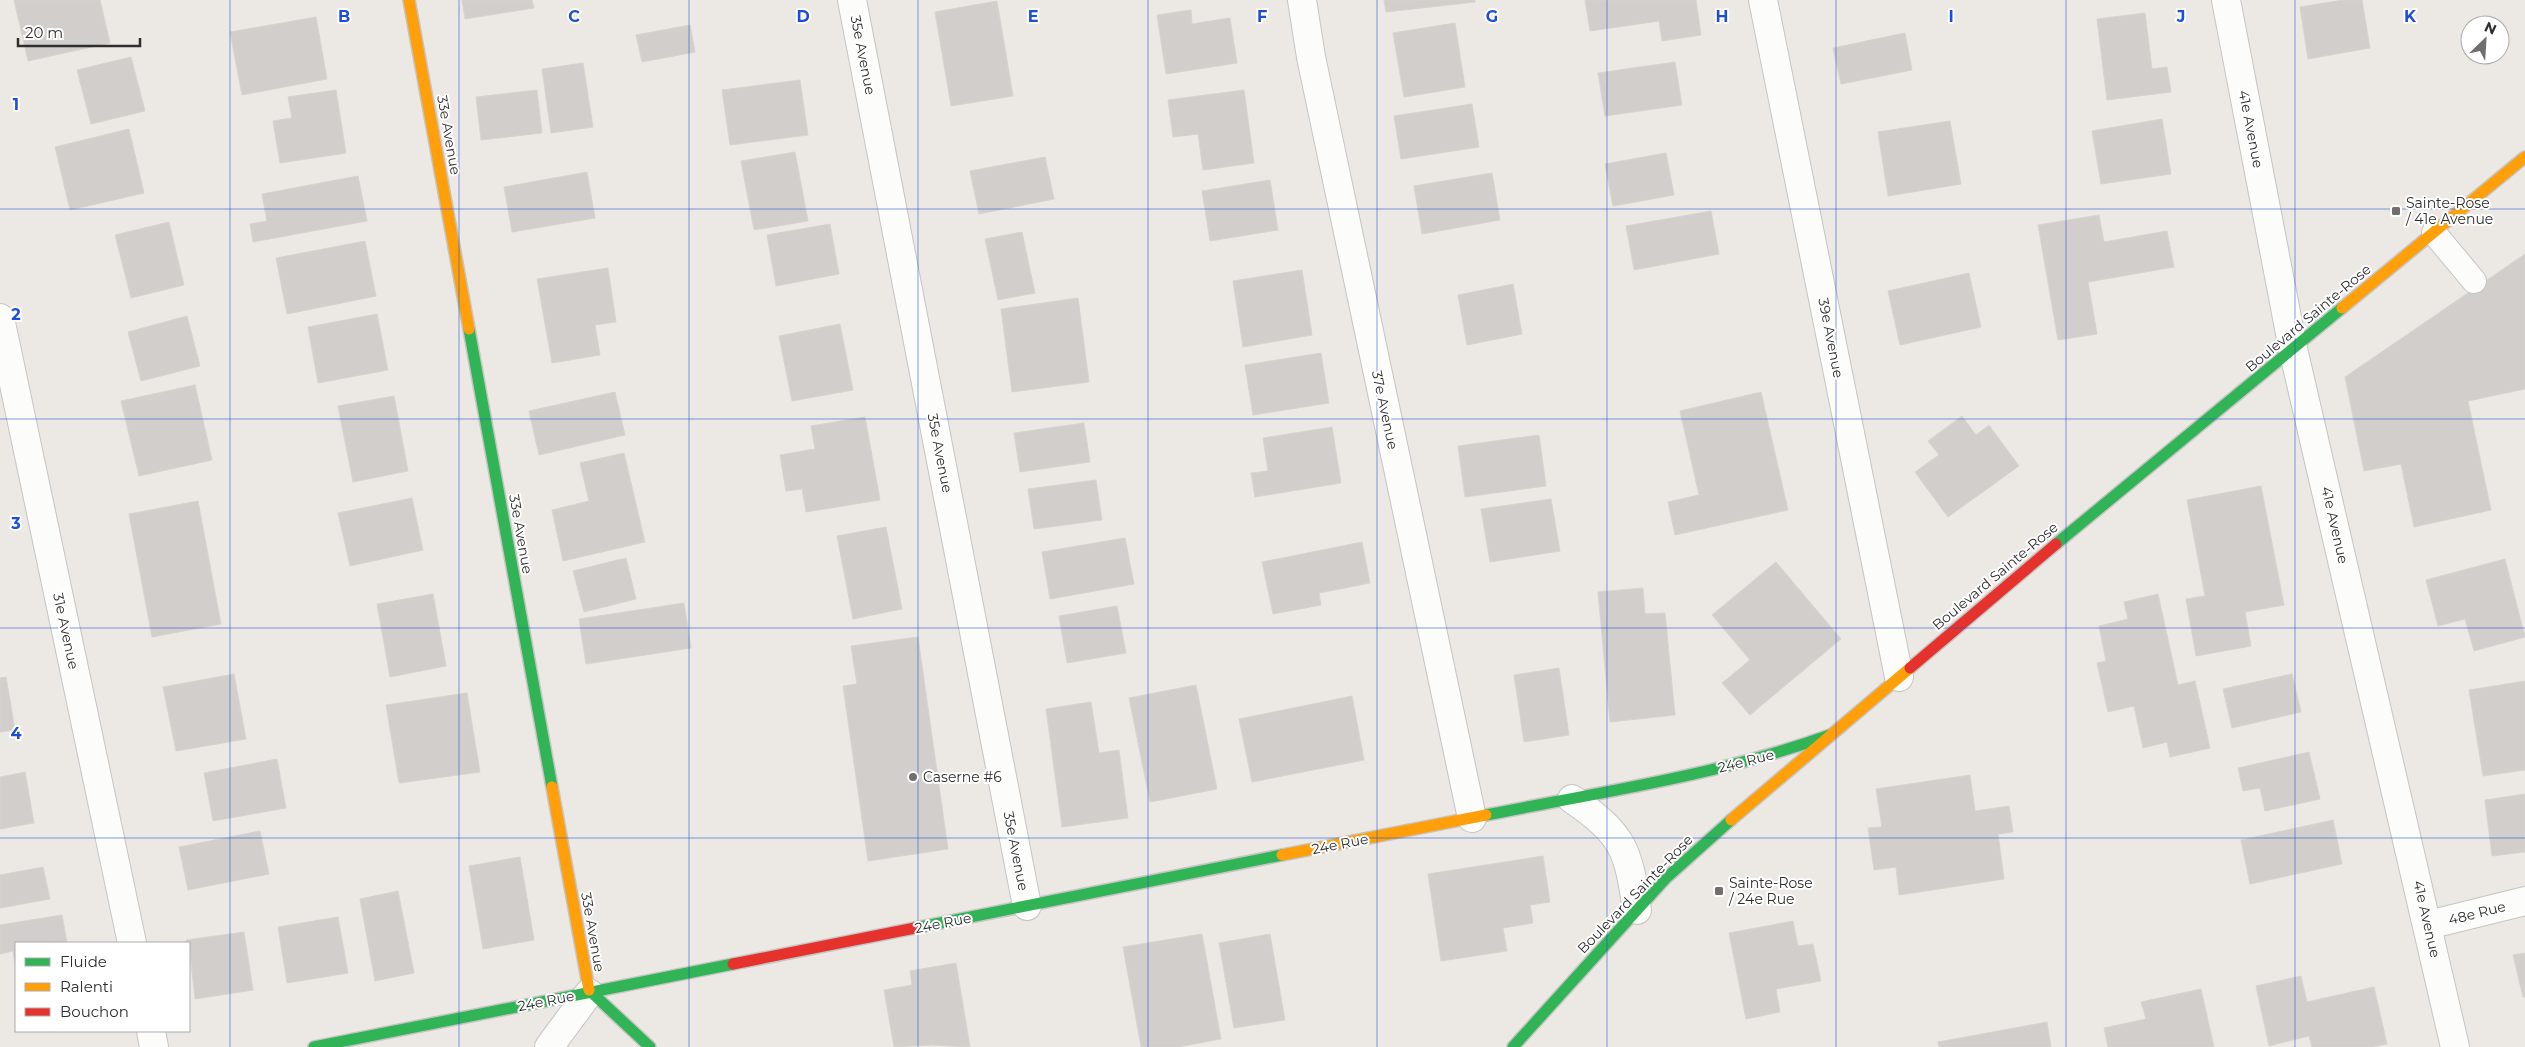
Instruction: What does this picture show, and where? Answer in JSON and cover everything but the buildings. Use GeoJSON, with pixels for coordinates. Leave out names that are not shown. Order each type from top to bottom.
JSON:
{"type":"FeatureCollection","features":[{"type":"Feature","properties":{"kind":"street","name":"33e Avenue"},"geometry":{"type":"LineString","coordinates":[[409,0],[589,993],[650,1047]]}},
{"type":"Feature","properties":{"kind":"street","name":"35e Avenue"},"geometry":{"type":"LineString","coordinates":[[852,0],[1027,906]]}},
{"type":"Feature","properties":{"kind":"street","name":"37e Avenue"},"geometry":{"type":"LineString","coordinates":[[1302,0],[1311,56],[1472,818]]}},
{"type":"Feature","properties":{"kind":"street","name":"39e Avenue"},"geometry":{"type":"LineString","coordinates":[[1763,0],[1899,677]]}},
{"type":"Feature","properties":{"kind":"street","name":"41e Avenue"},"geometry":{"type":"LineString","coordinates":[[2226,0],[2293,349],[2456,1047]]}},
{"type":"Feature","properties":{"kind":"street","name":"Boulevard Sainte-Rose"},"geometry":{"type":"LineString","coordinates":[[1513,1047],[1637,910],[1701,845],[2099,508],[2525,157]]}},
{"type":"Feature","properties":{"kind":"street","name":"31e Avenue"},"geometry":{"type":"LineString","coordinates":[[0,318],[132,942]]}},
{"type":"Feature","properties":{"kind":"street","name":"24e Rue"},"geometry":{"type":"LineString","coordinates":[[314,1047],[1572,799],[1703,772],[1777,754],[1830,735]]}},
{"type":"Feature","properties":{"kind":"street"},"geometry":{"type":"LineString","coordinates":[[1572,799],[1601,819],[1618,838],[1631,869],[1637,910]]}},
{"type":"Feature","properties":{"kind":"street","name":"48e Rue"},"geometry":{"type":"LineString","coordinates":[[2428,925],[2525,901]]}},
{"type":"Feature","properties":{"kind":"street"},"geometry":{"type":"LineString","coordinates":[[549,1047],[589,993]]}},
{"type":"Feature","properties":{"kind":"street"},"geometry":{"type":"LineString","coordinates":[[151,1032],[154,1047]]}},
{"type":"Feature","properties":{"kind":"lane"},"geometry":{"type":"LineString","coordinates":[[2434,233],[2474,281]]}},
{"type":"Feature","properties":{"kind":"traffic: fast"},"geometry":{"type":"LineString","coordinates":[[2056,544],[2342,308]]}},
{"type":"Feature","properties":{"kind":"traffic: fast"},"geometry":{"type":"LineString","coordinates":[[469,329],[552,787]]}},
{"type":"Feature","properties":{"kind":"traffic: fast"},"geometry":{"type":"LineString","coordinates":[[1486,815],[1703,772],[1788,749],[1830,735]]}},
{"type":"Feature","properties":{"kind":"traffic: fast"},"geometry":{"type":"LineString","coordinates":[[1513,1047],[1665,879],[1731,820]]}},
{"type":"Feature","properties":{"kind":"traffic: fast"},"geometry":{"type":"LineString","coordinates":[[915,928],[1282,855]]}},
{"type":"Feature","properties":{"kind":"traffic: fast"},"geometry":{"type":"LineString","coordinates":[[314,1047],[733,964]]}},
{"type":"Feature","properties":{"kind":"traffic: fast"},"geometry":{"type":"LineString","coordinates":[[589,990],[650,1047]]}},
{"type":"Feature","properties":{"kind":"traffic: slow"},"geometry":{"type":"LineString","coordinates":[[409,0],[469,329]]}},
{"type":"Feature","properties":{"kind":"traffic: slow"},"geometry":{"type":"LineString","coordinates":[[2342,308],[2525,157]]}},
{"type":"Feature","properties":{"kind":"traffic: slow"},"geometry":{"type":"LineString","coordinates":[[1731,820],[1910,668]]}},
{"type":"Feature","properties":{"kind":"traffic: slow"},"geometry":{"type":"LineString","coordinates":[[552,787],[589,990]]}},
{"type":"Feature","properties":{"kind":"traffic: slow"},"geometry":{"type":"LineString","coordinates":[[1282,855],[1486,815]]}},
{"type":"Feature","properties":{"kind":"traffic: jam"},"geometry":{"type":"LineString","coordinates":[[1910,668],[2056,544]]}},
{"type":"Feature","properties":{"kind":"traffic: jam"},"geometry":{"type":"LineString","coordinates":[[733,964],[915,928]]}},
{"type":"Feature","properties":{"kind":"place","name":"Sainte-Rose / 41e Avenue"},"geometry":{"type":"Point","coordinates":[2396,211]}},
{"type":"Feature","properties":{"kind":"place","name":"Caserne #6"},"geometry":{"type":"Point","coordinates":[913,777]}},
{"type":"Feature","properties":{"kind":"place","name":"Sainte-Rose / 24e Rue"},"geometry":{"type":"Point","coordinates":[1719,891]}}]}
